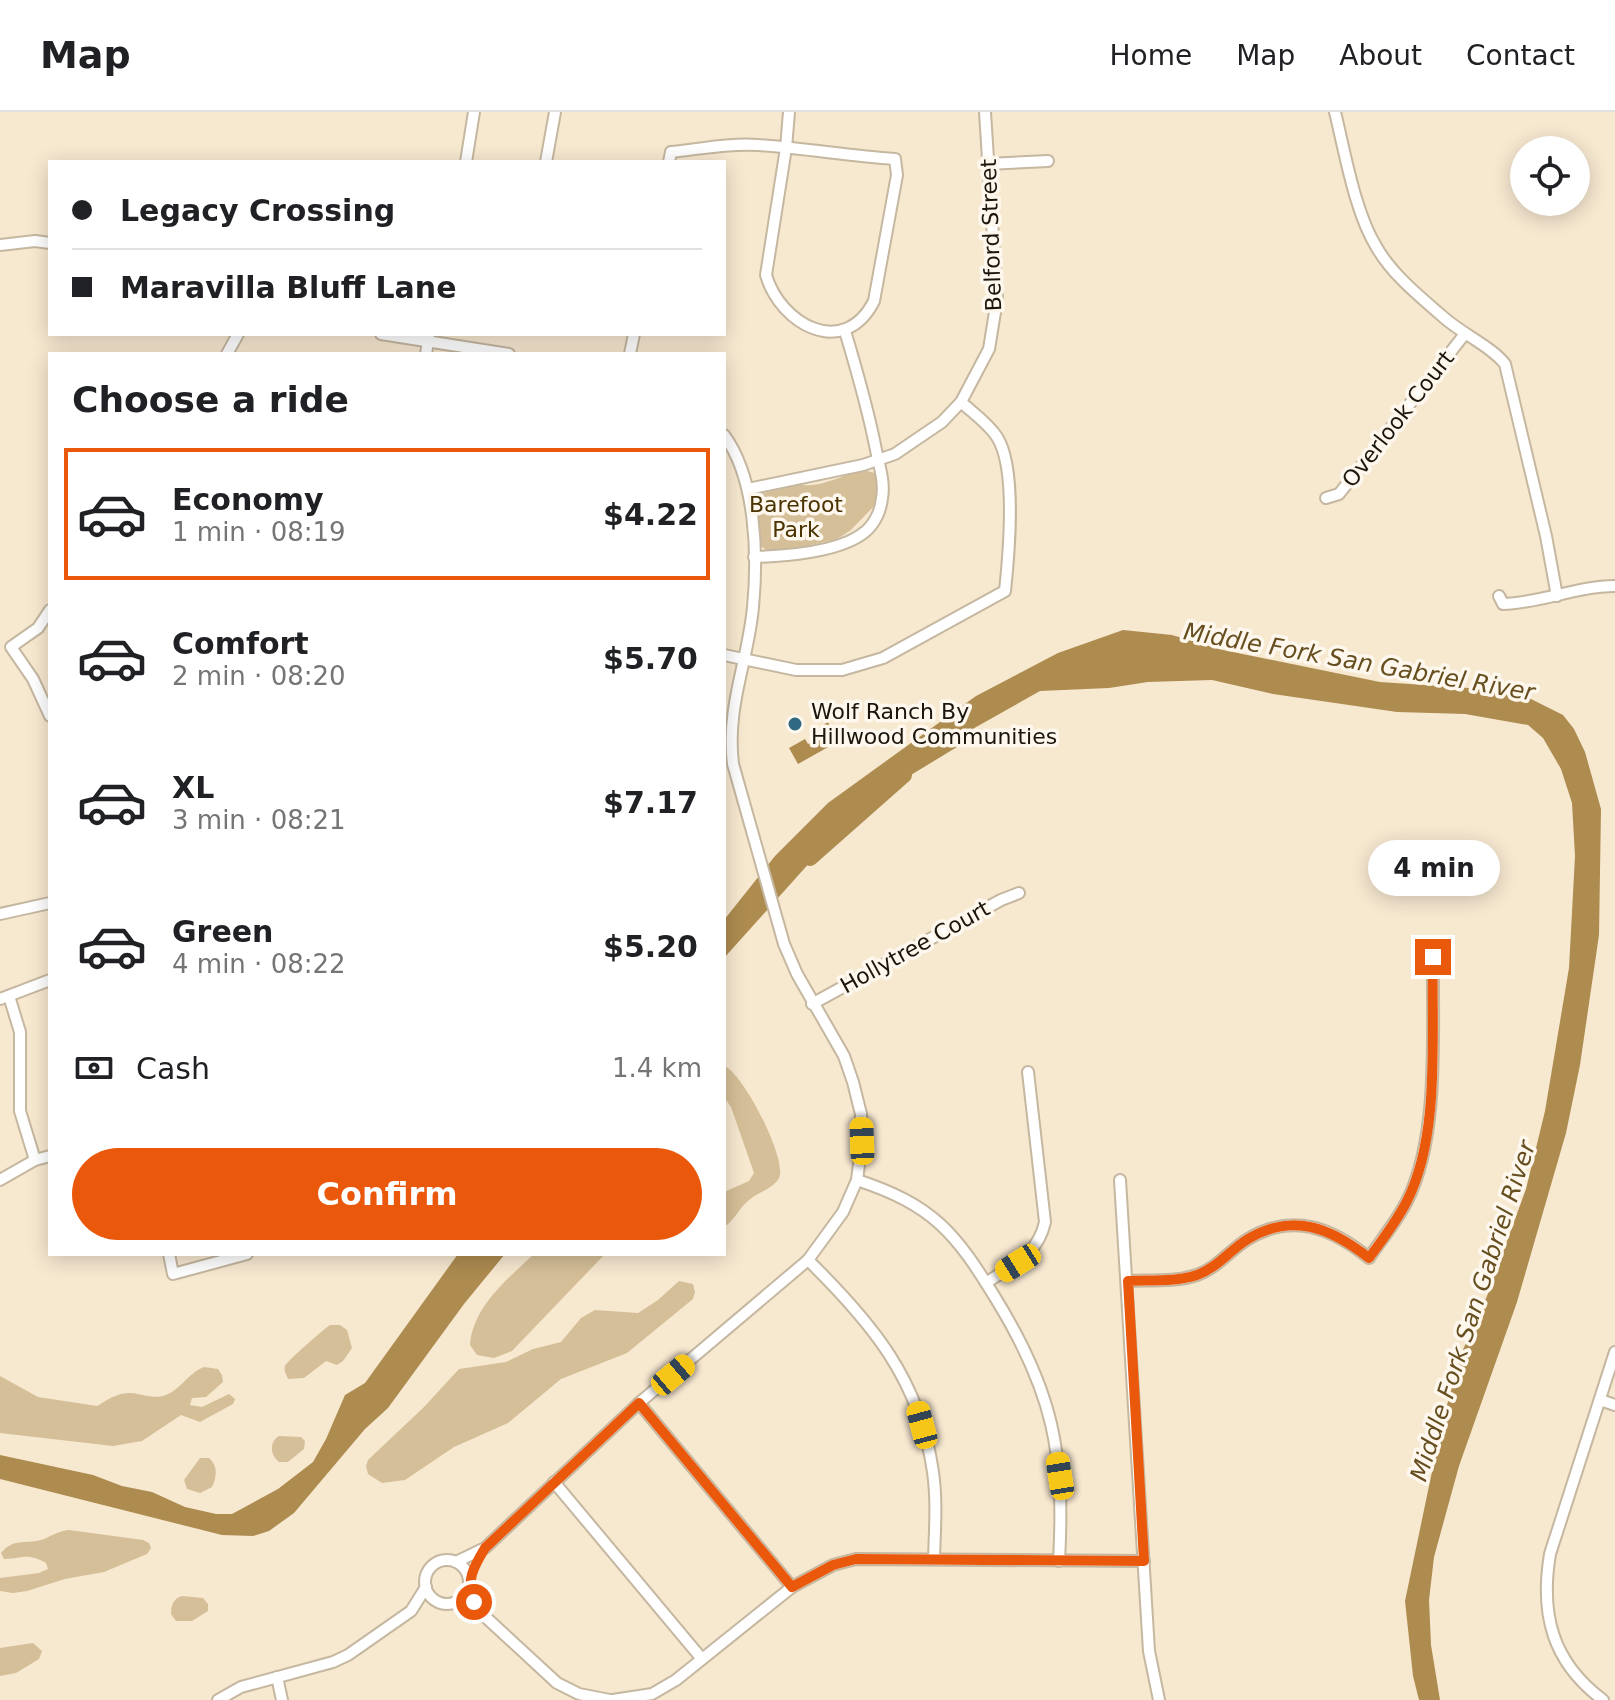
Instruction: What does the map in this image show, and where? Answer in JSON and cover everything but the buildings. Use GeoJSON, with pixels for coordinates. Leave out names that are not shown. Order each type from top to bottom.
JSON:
{"type":"FeatureCollection","features":[{"type":"Feature","properties":{"kind":"street"},"geometry":{"type":"LineString","coordinates":[[466,160],[474,112]]}},
{"type":"Feature","properties":{"kind":"street"},"geometry":{"type":"LineString","coordinates":[[546,160],[555,112]]}},
{"type":"Feature","properties":{"kind":"street"},"geometry":{"type":"LineString","coordinates":[[669,160],[671,152],[737,144],[786,148],[895,159],[897,175],[874,301],[864,319],[845,331],[826,333],[813,329],[800,321],[770,290],[765,267],[786,148],[789,112]]}},
{"type":"Feature","properties":{"kind":"street","name":"Belford Street"},"geometry":{"type":"LineString","coordinates":[[748,489],[878,460],[922,438],[961,402],[989,349],[997,300],[985,112]]}},
{"type":"Feature","properties":{"kind":"street"},"geometry":{"type":"LineString","coordinates":[[1335,112],[1366,227],[1375,245],[1398,273],[1464,335],[1505,364],[1557,596]]}},
{"type":"Feature","properties":{"kind":"street"},"geometry":{"type":"LineString","coordinates":[[988,164],[1048,161]]}},
{"type":"Feature","properties":{"kind":"street"},"geometry":{"type":"LineString","coordinates":[[0,245],[48,243]]}},
{"type":"Feature","properties":{"kind":"street"},"geometry":{"type":"LineString","coordinates":[[754,557],[796,554],[843,543],[868,529],[877,516],[882,498],[878,460],[868,411],[845,331]]}},
{"type":"Feature","properties":{"kind":"street","name":"Overlook Court"},"geometry":{"type":"LineString","coordinates":[[1326,498],[1339,494],[1464,335]]}},
{"type":"Feature","properties":{"kind":"street"},"geometry":{"type":"LineString","coordinates":[[405,336],[499,352]]}},
{"type":"Feature","properties":{"kind":"street"},"geometry":{"type":"LineString","coordinates":[[726,655],[796,670],[842,670],[891,654],[1005,591],[1009,554],[1006,464],[1002,446],[995,434],[961,402]]}},
{"type":"Feature","properties":{"kind":"street"},"geometry":{"type":"LineString","coordinates":[[456,1562],[485,1548],[639,1403],[808,1260],[843,1212],[857,1180],[862,1141],[861,1114],[853,1082],[844,1056],[797,974],[778,926],[733,764],[730,739],[753,609],[754,557],[748,489],[739,461],[726,438]]}},
{"type":"Feature","properties":{"kind":"street"},"geometry":{"type":"LineString","coordinates":[[1499,596],[1503,604],[1527,604],[1615,586]]}},
{"type":"Feature","properties":{"kind":"street"},"geometry":{"type":"LineString","coordinates":[[48,613],[38,628],[11,647],[33,679],[48,712]]}},
{"type":"Feature","properties":{"kind":"street","name":"Hollytree Court"},"geometry":{"type":"LineString","coordinates":[[812,1004],[1019,893]]}},
{"type":"Feature","properties":{"kind":"street"},"geometry":{"type":"LineString","coordinates":[[0,914],[48,903]]}},
{"type":"Feature","properties":{"kind":"street"},"geometry":{"type":"LineString","coordinates":[[1128,1281],[1184,1278],[1198,1274],[1249,1239],[1268,1230],[1294,1225],[1309,1226],[1345,1238],[1369,1258],[1407,1203],[1427,1139],[1433,957]]}},
{"type":"Feature","properties":{"kind":"street"},"geometry":{"type":"LineString","coordinates":[[35,1160],[20,1111],[20,1032],[5,998],[48,981]]}},
{"type":"Feature","properties":{"kind":"street"},"geometry":{"type":"LineString","coordinates":[[986,1283],[1030,1253],[1042,1235],[1045,1222],[1028,1072]]}},
{"type":"Feature","properties":{"kind":"street"},"geometry":{"type":"LineString","coordinates":[[0,1180],[35,1160],[48,1157]]}},
{"type":"Feature","properties":{"kind":"street"},"geometry":{"type":"LineString","coordinates":[[857,1180],[892,1192],[930,1213],[943,1225],[986,1283],[1023,1343],[1045,1397],[1060,1476],[1059,1561]]}},
{"type":"Feature","properties":{"kind":"street"},"geometry":{"type":"LineString","coordinates":[[1120,1180],[1149,1651],[1159,1700]]}},
{"type":"Feature","properties":{"kind":"street"},"geometry":{"type":"LineString","coordinates":[[169,1256],[173,1274],[240,1256]]}},
{"type":"Feature","properties":{"kind":"street"},"geometry":{"type":"LineString","coordinates":[[808,1260],[855,1307],[881,1340],[903,1375],[917,1406],[933,1472],[934,1558]]}},
{"type":"Feature","properties":{"kind":"street"},"geometry":{"type":"LineString","coordinates":[[1603,1700],[1576,1676],[1563,1658],[1551,1632],[1545,1582],[1550,1554],[1615,1352]]}},
{"type":"Feature","properties":{"kind":"street"},"geometry":{"type":"LineString","coordinates":[[1600,1400],[1615,1405]]}},
{"type":"Feature","properties":{"kind":"street"},"geometry":{"type":"LineString","coordinates":[[639,1403],[792,1587]]}},
{"type":"Feature","properties":{"kind":"street"},"geometry":{"type":"LineString","coordinates":[[554,1482],[702,1659]]}},
{"type":"Feature","properties":{"kind":"street"},"geometry":{"type":"LineString","coordinates":[[457,1602],[485,1548]]}},
{"type":"Feature","properties":{"kind":"street"},"geometry":{"type":"LineString","coordinates":[[218,1700],[241,1687],[348,1655],[411,1611],[439,1603],[457,1602],[479,1611],[557,1683],[578,1697],[612,1700],[652,1694],[676,1680],[792,1587],[833,1565],[856,1559],[1144,1561]]}},
{"type":"Feature","properties":{"kind":"street"},"geometry":{"type":"LineString","coordinates":[[439,1603],[430,1596],[426,1575],[435,1564],[456,1562],[462,1566],[479,1611]]}},
{"type":"Feature","properties":{"kind":"street"},"geometry":{"type":"LineString","coordinates":[[411,1611],[426,1587]]}},
{"type":"Feature","properties":{"kind":"street"},"geometry":{"type":"LineString","coordinates":[[277,1677],[282,1700]]}},
{"type":"Feature","properties":{"kind":"green space","name":"Barefoot Park"},"geometry":{"type":"Polygon","coordinates":[[[863,470],[875,473],[875,505],[851,530],[837,539],[794,549],[766,550],[761,546],[757,499],[760,494],[799,484],[822,483],[863,470]]]}},
{"type":"Feature","properties":{"kind":"green space"},"geometry":{"type":"Polygon","coordinates":[[[726,1068],[741,1083],[762,1117],[780,1168],[777,1182],[749,1200],[726,1225],[726,1191],[749,1181],[754,1173],[726,1100],[726,1068]]]}},
{"type":"Feature","properties":{"kind":"green space"},"geometry":{"type":"Polygon","coordinates":[[[532,1256],[603,1256],[512,1351],[494,1358],[477,1355],[470,1345],[473,1331],[485,1306],[503,1283],[532,1256]]]}},
{"type":"Feature","properties":{"kind":"green space"},"geometry":{"type":"Polygon","coordinates":[[[679,1281],[693,1284],[693,1299],[627,1353],[561,1379],[508,1423],[454,1447],[405,1480],[382,1483],[368,1474],[368,1460],[459,1369],[506,1362],[533,1349],[561,1342],[581,1318],[595,1310],[638,1313],[679,1281]]]}},
{"type":"Feature","properties":{"kind":"green space"},"geometry":{"type":"Polygon","coordinates":[[[330,1325],[340,1325],[347,1330],[352,1348],[343,1361],[337,1365],[326,1361],[304,1378],[288,1379],[285,1372],[287,1363],[330,1325]]]}},
{"type":"Feature","properties":{"kind":"green space"},"geometry":{"type":"Polygon","coordinates":[[[204,1367],[218,1369],[223,1382],[206,1397],[192,1398],[190,1405],[202,1407],[229,1394],[235,1399],[233,1404],[200,1422],[181,1415],[142,1441],[113,1446],[0,1433],[0,1376],[38,1397],[97,1406],[127,1393],[163,1396],[204,1367]]]}},
{"type":"Feature","properties":{"kind":"green space"},"geometry":{"type":"Polygon","coordinates":[[[279,1436],[301,1437],[305,1441],[304,1449],[288,1462],[279,1462],[272,1449],[279,1436]]]}},
{"type":"Feature","properties":{"kind":"green space"},"geometry":{"type":"Polygon","coordinates":[[[200,1458],[209,1458],[216,1471],[212,1487],[200,1493],[187,1489],[184,1480],[200,1458]]]}},
{"type":"Feature","properties":{"kind":"green space"},"geometry":{"type":"Polygon","coordinates":[[[69,1530],[143,1540],[151,1548],[147,1554],[104,1572],[65,1579],[27,1591],[0,1591],[0,1578],[48,1569],[46,1563],[34,1558],[4,1559],[1,1553],[6,1548],[69,1530]]]}},
{"type":"Feature","properties":{"kind":"green space"},"geometry":{"type":"Polygon","coordinates":[[[182,1596],[203,1598],[208,1604],[208,1611],[192,1621],[176,1621],[171,1608],[182,1596]]]}},
{"type":"Feature","properties":{"kind":"green space"},"geometry":{"type":"Polygon","coordinates":[[[33,1643],[42,1651],[39,1659],[16,1673],[0,1676],[0,1648],[33,1643]]]}},
{"type":"Feature","properties":{"kind":"shaded area"},"geometry":{"type":"Polygon","coordinates":[[[1123,630],[1172,635],[1223,650],[1380,682],[1484,689],[1527,697],[1563,715],[1585,752],[1601,809],[1599,935],[1580,1065],[1566,1133],[1517,1302],[1459,1466],[1434,1557],[1429,1600],[1431,1645],[1440,1700],[1419,1700],[1413,1676],[1405,1601],[1443,1419],[1462,1352],[1487,1296],[1526,1189],[1545,1111],[1569,968],[1575,856],[1572,803],[1561,769],[1543,738],[1528,725],[1465,714],[1397,712],[1273,694],[1212,680],[1040,691],[953,740],[957,747],[878,795],[838,831],[726,956],[726,917],[775,856],[828,803],[976,696],[1058,653],[1123,630]]]}},
{"type":"Feature","properties":{"kind":"shaded area"},"geometry":{"type":"Polygon","coordinates":[[[828,722],[839,741],[798,764],[789,748],[805,739],[808,744],[820,738],[823,743],[828,741],[821,729],[828,722]]]}},
{"type":"Feature","properties":{"kind":"shaded area"},"geometry":{"type":"Polygon","coordinates":[[[457,1256],[503,1256],[388,1408],[365,1429],[294,1513],[269,1531],[253,1536],[222,1535],[0,1479],[0,1455],[93,1475],[122,1486],[152,1492],[185,1507],[232,1514],[278,1489],[313,1462],[345,1395],[365,1383],[457,1256]]]}},
{"type":"Feature","properties":{"kind":"waterway","name":"Middle Fork San Gabriel River"},"geometry":{"type":"LineString","coordinates":[[810,858],[904,775]]}},
{"type":"Feature","properties":{"kind":"place","name":"Wolf Ranch By Hillwood Communities"},"geometry":{"type":"Point","coordinates":[795,724]}},
{"type":"Feature","properties":{"kind":"route"},"geometry":{"type":"LineString","coordinates":[[474,1602],[469,1578],[485,1548],[639,1403],[792,1587],[833,1565],[856,1559],[1144,1561],[1128,1281],[1184,1278],[1198,1274],[1249,1239],[1268,1230],[1294,1225],[1309,1226],[1345,1238],[1369,1258],[1407,1203],[1427,1139],[1433,957]]}}]}
